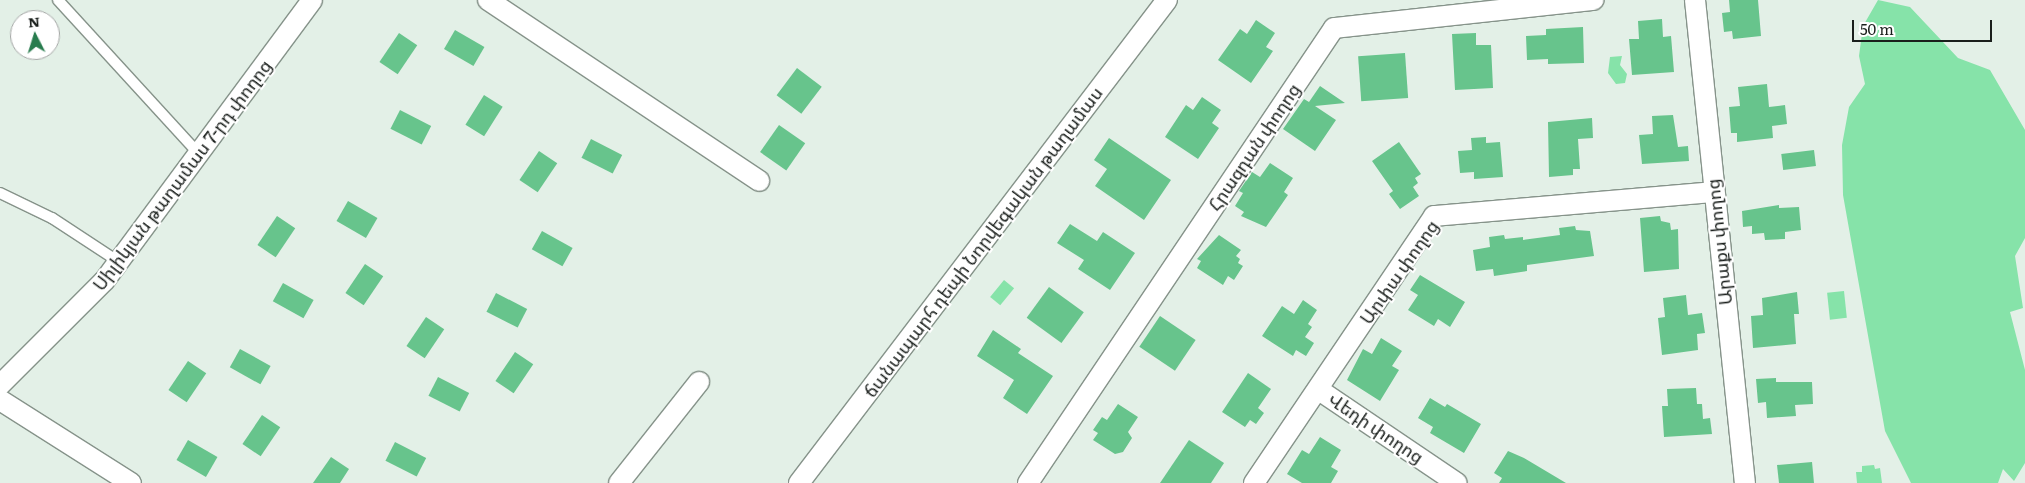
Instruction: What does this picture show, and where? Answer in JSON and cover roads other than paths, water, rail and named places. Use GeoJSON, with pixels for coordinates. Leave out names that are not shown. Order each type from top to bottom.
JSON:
{"type":"FeatureCollection","features":[{"type":"Feature","properties":{"kind":"street","name":"Սիլիկյան թաղամաս 7-րդ փողոց"},"geometry":{"type":"LineString","coordinates":[[0,385],[105,280],[200,155],[312,0]]}},
{"type":"Feature","properties":{"kind":"street"},"geometry":{"type":"LineString","coordinates":[[488,0],[759,181]]}},
{"type":"Feature","properties":{"kind":"street","name":"ճանապարհ դեպի Նորվեգական թաղամաս"},"geometry":{"type":"LineString","coordinates":[[800,483],[1167,0]]}},
{"type":"Feature","properties":{"kind":"street","name":"Հրազդան փողոց"},"geometry":{"type":"LineString","coordinates":[[1028,483],[1334,28],[1593,0]]}},
{"type":"Feature","properties":{"kind":"street","name":"Արաքս փողոց"},"geometry":{"type":"LineString","coordinates":[[1695,0],[1745,483]]}},
{"type":"Feature","properties":{"kind":"street","name":"Արփա փողոց"},"geometry":{"type":"LineString","coordinates":[[1254,483],[1319,390],[1434,216],[1714,192]]}},
{"type":"Feature","properties":{"kind":"street"},"geometry":{"type":"LineString","coordinates":[[619,483],[698,382]]}},
{"type":"Feature","properties":{"kind":"street","name":"Վեդի փողոց"},"geometry":{"type":"LineString","coordinates":[[1319,390],[1457,483]]}},
{"type":"Feature","properties":{"kind":"street"},"geometry":{"type":"LineString","coordinates":[[0,400],[131,483]]}},
{"type":"Feature","properties":{"kind":"lane"},"geometry":{"type":"LineString","coordinates":[[58,0],[200,155]]}},
{"type":"Feature","properties":{"kind":"lane"},"geometry":{"type":"LineString","coordinates":[[0,193],[52,218],[119,262]]}}]}
